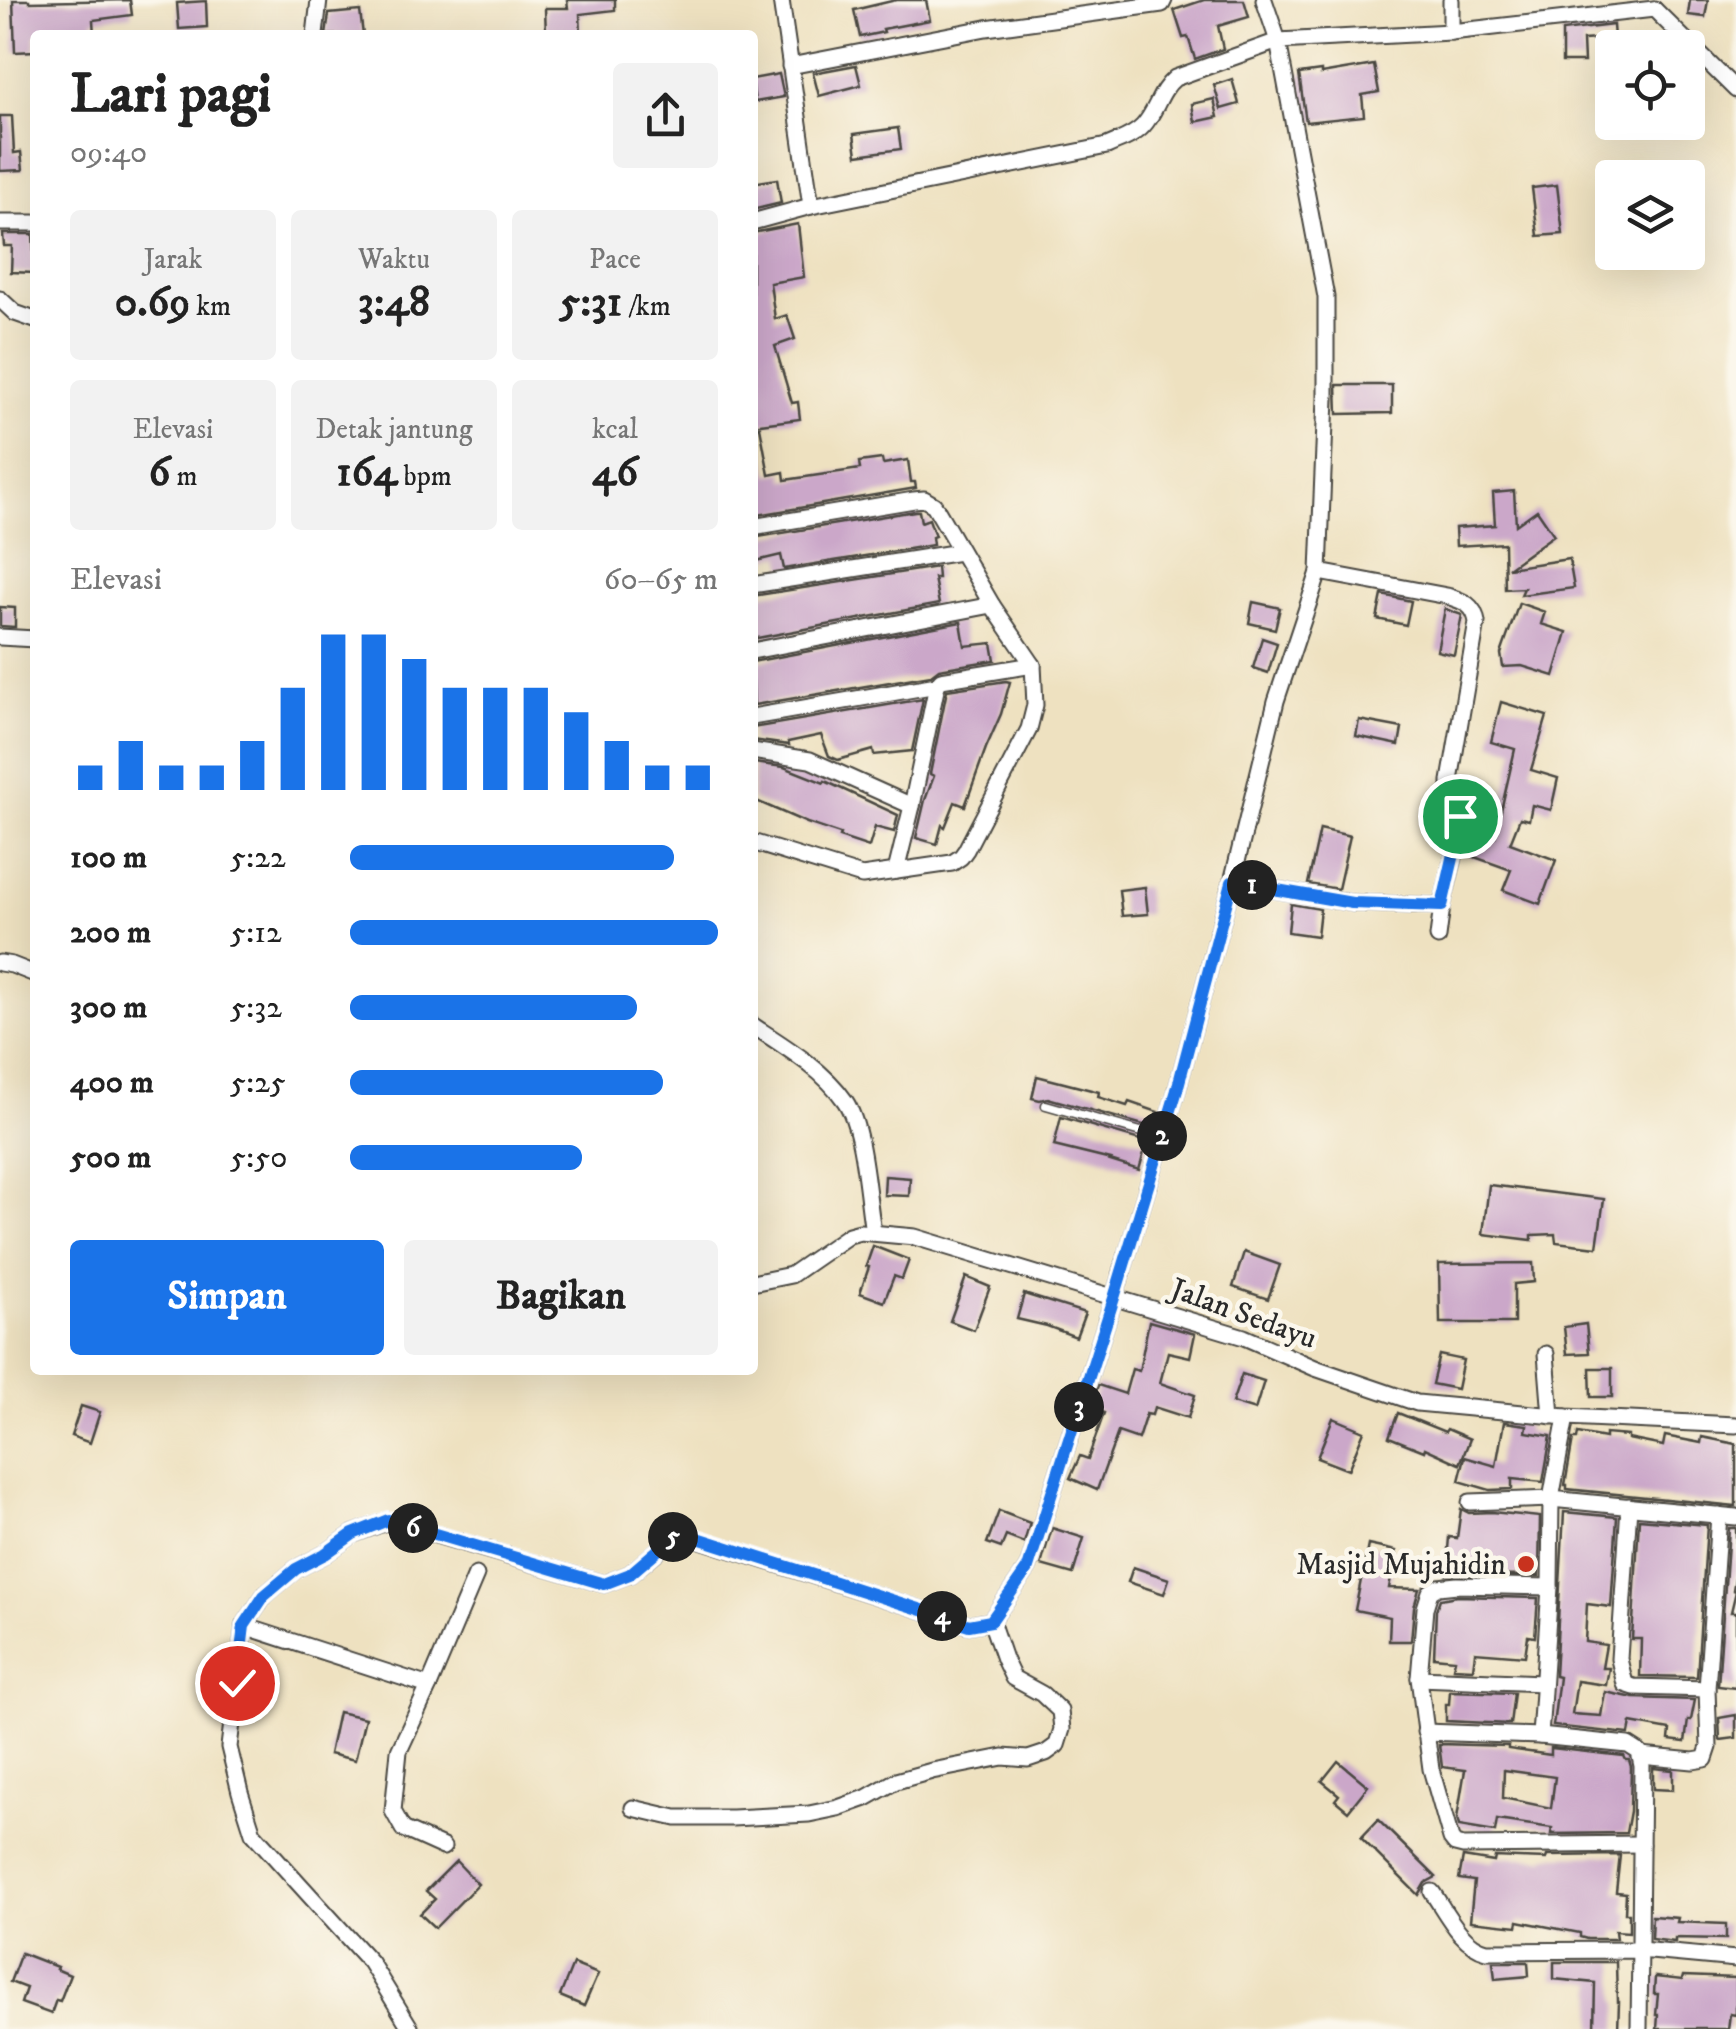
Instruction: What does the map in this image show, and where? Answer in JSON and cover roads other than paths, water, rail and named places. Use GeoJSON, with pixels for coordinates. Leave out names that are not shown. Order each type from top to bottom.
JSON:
{"type":"FeatureCollection","features":[{"type":"Feature","properties":{"kind":"street"},"geometry":{"type":"LineString","coordinates":[[315,30],[318,0]]}},
{"type":"Feature","properties":{"kind":"street"},"geometry":{"type":"LineString","coordinates":[[781,0],[810,206]]}},
{"type":"Feature","properties":{"kind":"street"},"geometry":{"type":"LineString","coordinates":[[790,66],[1088,6],[1162,4],[1164,0]]}},
{"type":"Feature","properties":{"kind":"street"},"geometry":{"type":"LineString","coordinates":[[411,2029],[370,1962],[253,1833],[240,1792],[229,1747],[244,1626],[264,1596],[296,1569],[353,1534],[388,1520],[604,1584],[630,1574],[679,1532],[969,1625],[991,1621],[1028,1568],[1162,1138],[1232,882],[1276,701],[1319,572],[1326,297],[1278,41],[1264,0]]}},
{"type":"Feature","properties":{"kind":"street"},"geometry":{"type":"LineString","coordinates":[[1451,0],[1452,32]]}},
{"type":"Feature","properties":{"kind":"street"},"geometry":{"type":"LineString","coordinates":[[758,220],[810,206],[1107,146],[1134,134],[1146,123],[1166,86],[1175,78],[1278,41],[1452,32],[1655,5],[1736,90]]}},
{"type":"Feature","properties":{"kind":"street"},"geometry":{"type":"LineString","coordinates":[[0,223],[30,224]]}},
{"type":"Feature","properties":{"kind":"street"},"geometry":{"type":"LineString","coordinates":[[0,299],[16,313],[30,318]]}},
{"type":"Feature","properties":{"kind":"street"},"geometry":{"type":"LineString","coordinates":[[758,526],[924,499],[934,505],[992,605],[1033,665],[1035,705],[1028,729],[961,857],[952,864],[862,876],[758,844]]}},
{"type":"Feature","properties":{"kind":"street"},"geometry":{"type":"LineString","coordinates":[[758,585],[960,552]]}},
{"type":"Feature","properties":{"kind":"street"},"geometry":{"type":"LineString","coordinates":[[1319,572],[1448,596],[1470,605],[1475,612],[1477,622],[1450,788],[1460,828],[1438,937]]}},
{"type":"Feature","properties":{"kind":"street"},"geometry":{"type":"LineString","coordinates":[[758,650],[992,605]]}},
{"type":"Feature","properties":{"kind":"street"},"geometry":{"type":"LineString","coordinates":[[0,637],[30,639]]}},
{"type":"Feature","properties":{"kind":"street"},"geometry":{"type":"LineString","coordinates":[[896,871],[937,685],[941,680],[1033,665]]}},
{"type":"Feature","properties":{"kind":"street"},"geometry":{"type":"LineString","coordinates":[[758,716],[937,685]]}},
{"type":"Feature","properties":{"kind":"street"},"geometry":{"type":"LineString","coordinates":[[758,752],[810,760],[912,806]]}},
{"type":"Feature","properties":{"kind":"street"},"geometry":{"type":"LineString","coordinates":[[1232,882],[1352,903],[1442,906]]}},
{"type":"Feature","properties":{"kind":"street"},"geometry":{"type":"LineString","coordinates":[[0,963],[30,972]]}},
{"type":"Feature","properties":{"kind":"street"},"geometry":{"type":"LineString","coordinates":[[758,1030],[824,1078],[846,1102],[856,1128],[873,1232],[849,1236],[791,1275],[758,1282]]}},
{"type":"Feature","properties":{"kind":"street","name":"Jalan Sedayu"},"geometry":{"type":"LineString","coordinates":[[873,1232],[915,1237],[1244,1337],[1315,1368],[1417,1404],[1558,1417],[1736,1424]]}},
{"type":"Feature","properties":{"kind":"street"},"geometry":{"type":"LineString","coordinates":[[1540,1736],[1558,1417],[1546,1354]]}},
{"type":"Feature","properties":{"kind":"street"},"geometry":{"type":"LineString","coordinates":[[1470,1502],[1551,1499],[1736,1517]]}},
{"type":"Feature","properties":{"kind":"street"},"geometry":{"type":"LineString","coordinates":[[1629,1506],[1618,1659],[1625,1684],[1707,1690]]}},
{"type":"Feature","properties":{"kind":"street"},"geometry":{"type":"LineString","coordinates":[[1641,1756],[1693,1762],[1704,1759],[1709,1747],[1707,1690],[1719,1515]]}},
{"type":"Feature","properties":{"kind":"street"},"geometry":{"type":"LineString","coordinates":[[443,1847],[403,1829],[393,1812],[399,1751],[476,1575]]}},
{"type":"Feature","properties":{"kind":"street"},"geometry":{"type":"LineString","coordinates":[[1550,1587],[1457,1584],[1430,1592],[1419,1678],[1431,1769],[1451,1839],[1464,1846],[1641,1844]]}},
{"type":"Feature","properties":{"kind":"street"},"geometry":{"type":"LineString","coordinates":[[633,1808],[676,1818],[808,1814],[838,1808],[932,1770],[1046,1753],[1058,1745],[1060,1711],[1042,1694],[1013,1678],[991,1621]]}},
{"type":"Feature","properties":{"kind":"street"},"geometry":{"type":"LineString","coordinates":[[244,1626],[428,1686]]}},
{"type":"Feature","properties":{"kind":"street"},"geometry":{"type":"LineString","coordinates":[[1419,1678],[1542,1683]]}},
{"type":"Feature","properties":{"kind":"street"},"geometry":{"type":"LineString","coordinates":[[1425,1732],[1540,1736],[1636,1749],[1641,1756],[1639,2029]]}},
{"type":"Feature","properties":{"kind":"street"},"geometry":{"type":"LineString","coordinates":[[1432,1892],[1477,1949],[1640,1950],[1736,1959]]}},
{"type":"Feature","properties":{"kind":"lane"},"geometry":{"type":"LineString","coordinates":[[1046,1105],[1162,1138]]}},
{"type":"Feature","properties":{"kind":"place","name":"Masjid Mujahidin"},"geometry":{"type":"Point","coordinates":[1526,1564]}}]}
